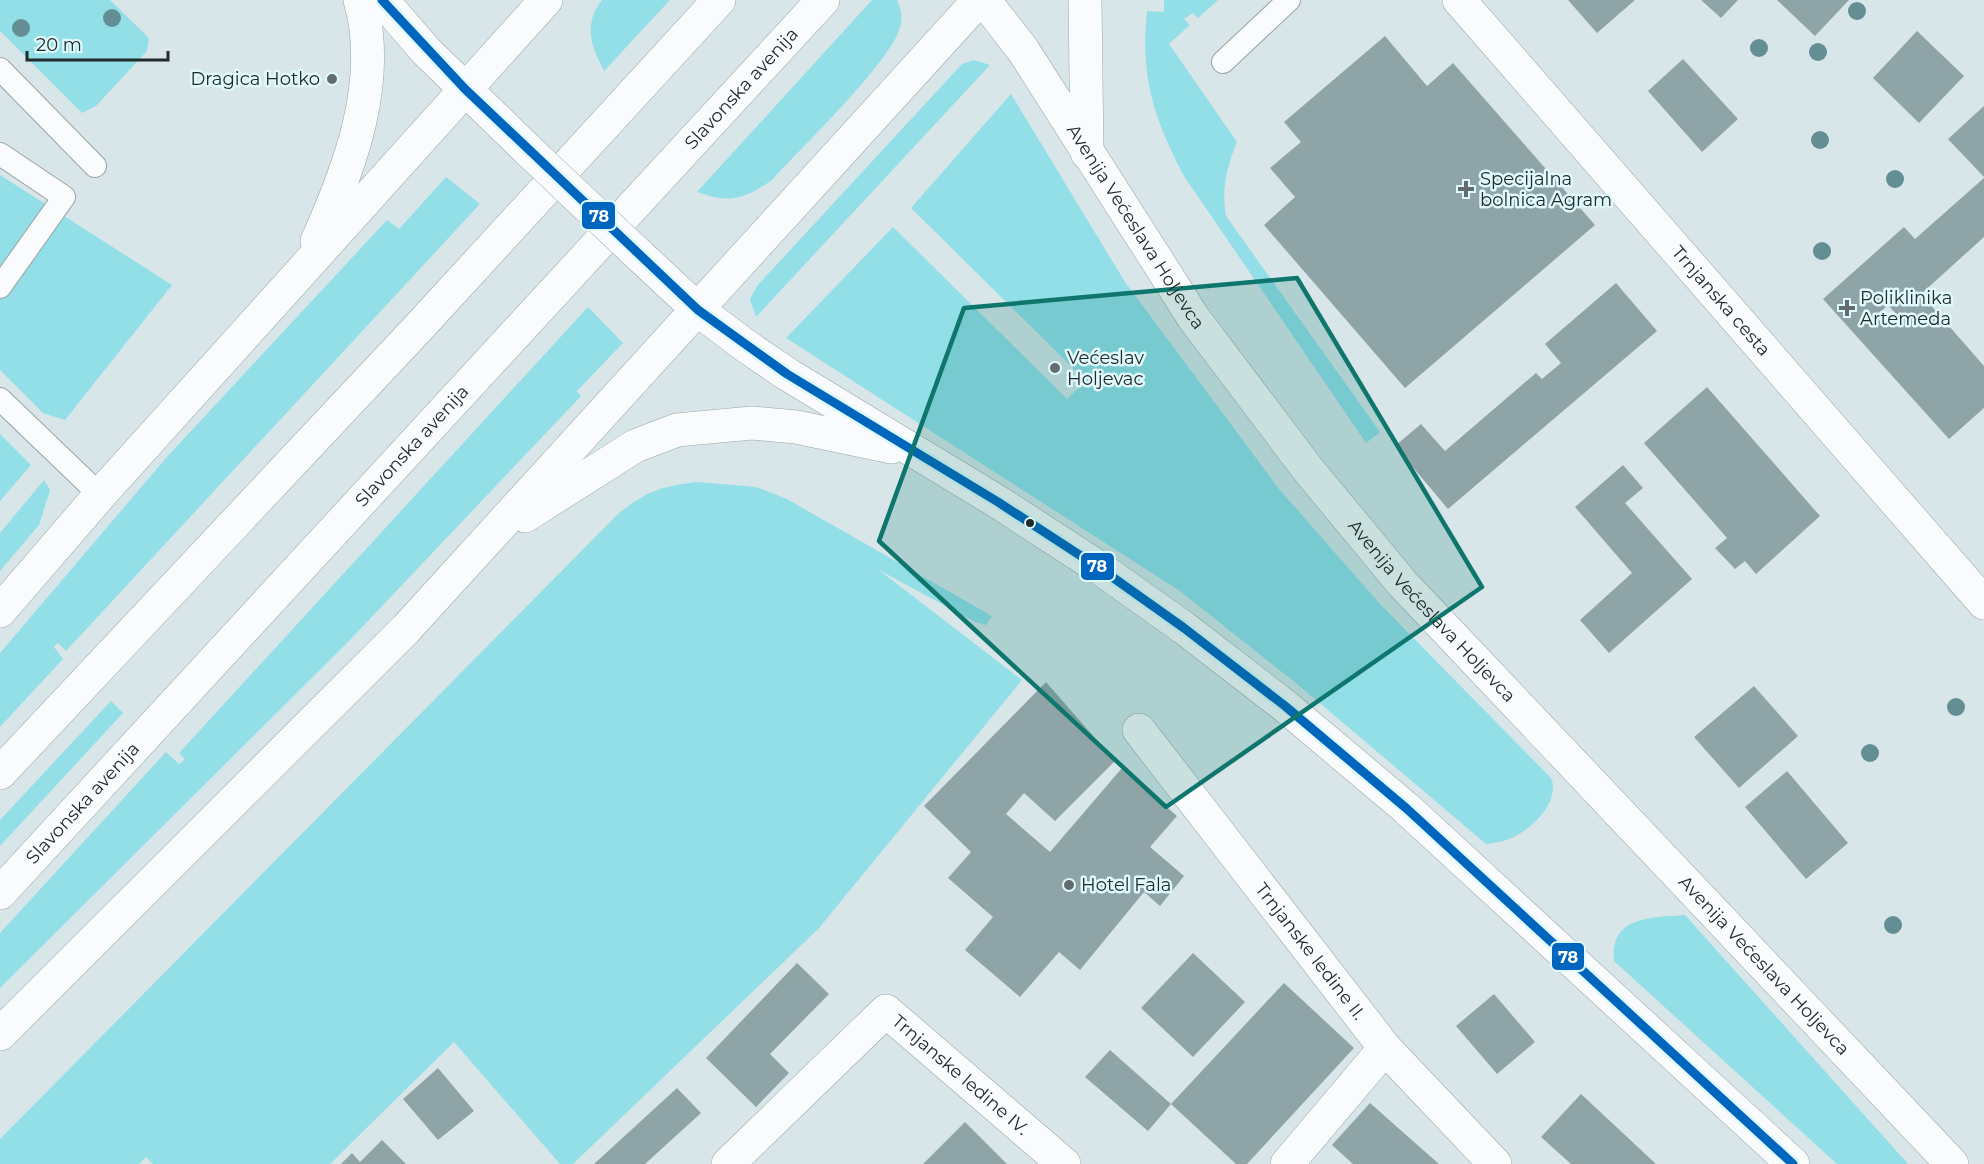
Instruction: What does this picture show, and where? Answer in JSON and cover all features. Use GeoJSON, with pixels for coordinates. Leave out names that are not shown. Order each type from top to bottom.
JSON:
{"type":"FeatureCollection","features":[{"type":"Feature","properties":{"kind":"main road"},"geometry":{"type":"LineString","coordinates":[[304,270],[336,200],[357,139],[365,83],[368,26],[360,0]]}},
{"type":"Feature","properties":{"kind":"main road"},"geometry":{"type":"LineString","coordinates":[[382,0],[465,89],[698,310],[787,374],[918,453],[1101,569],[1184,628],[1285,706],[1406,808],[1793,1164]]}},
{"type":"Feature","properties":{"kind":"main road"},"geometry":{"type":"LineString","coordinates":[[0,611],[100,495],[546,0]]}},
{"type":"Feature","properties":{"kind":"main road"},"geometry":{"type":"LineString","coordinates":[[0,772],[420,326],[719,0]]}},
{"type":"Feature","properties":{"kind":"main road","name":"Slavonska avenija"},"geometry":{"type":"LineString","coordinates":[[0,893],[823,0]]}},
{"type":"Feature","properties":{"kind":"main road"},"geometry":{"type":"LineString","coordinates":[[0,1035],[398,637],[979,0]]}},
{"type":"Feature","properties":{"kind":"main road","name":"Avenija Većeslava Holjevca"},"geometry":{"type":"LineString","coordinates":[[984,0],[1023,50],[1087,154],[1193,317],[1306,467],[1402,583],[1952,1164]]}},
{"type":"Feature","properties":{"kind":"main road"},"geometry":{"type":"LineString","coordinates":[[1085,0],[1087,154]]}},
{"type":"Feature","properties":{"kind":"main road","name":"Trnjanska cesta"},"geometry":{"type":"LineString","coordinates":[[1459,0],[1984,603]]}},
{"type":"Feature","properties":{"kind":"main road"},"geometry":{"type":"LineString","coordinates":[[482,545],[635,446],[677,430],[752,423],[796,427],[918,453]]}},
{"type":"Feature","properties":{"kind":"main road","name":"Trnjanske ledine II."},"geometry":{"type":"LineString","coordinates":[[1139,730],[1385,1048],[1495,1164]]}},
{"type":"Feature","properties":{"kind":"main road","name":"Trnjanske ledine IV."},"geometry":{"type":"LineString","coordinates":[[728,1164],[886,1011],[1064,1164]]}},
{"type":"Feature","properties":{"kind":"main road"},"geometry":{"type":"LineString","coordinates":[[1287,1164],[1385,1048]]}},
{"type":"Feature","properties":{"kind":"lane"},"geometry":{"type":"LineString","coordinates":[[1223,62],[1289,0]]}},
{"type":"Feature","properties":{"kind":"lane"},"geometry":{"type":"LineString","coordinates":[[0,69],[95,166]]}},
{"type":"Feature","properties":{"kind":"lane"},"geometry":{"type":"LineString","coordinates":[[0,154],[64,197],[0,287]]}},
{"type":"Feature","properties":{"kind":"lane"},"geometry":{"type":"LineString","coordinates":[[0,399],[100,495]]}},
{"type":"Feature","properties":{"kind":"highlighted area"},"geometry":{"type":"Polygon","coordinates":[[[1297,278],[1482,587],[1166,807],[879,541],[964,308],[1297,278]]]}},
{"type":"Feature","properties":{"kind":"shaded area"},"geometry":{"type":"Polygon","coordinates":[[[0,0],[110,0],[149,38],[147,51],[96,106],[82,113],[0,31],[0,0]]]}},
{"type":"Feature","properties":{"kind":"shaded area"},"geometry":{"type":"Polygon","coordinates":[[[602,0],[670,0],[604,71],[591,35],[592,18],[602,0]]]}},
{"type":"Feature","properties":{"kind":"shaded area"},"geometry":{"type":"Polygon","coordinates":[[[872,0],[897,0],[901,13],[900,27],[881,61],[844,105],[772,180],[753,192],[737,198],[719,198],[697,192],[872,0]]]}},
{"type":"Feature","properties":{"kind":"shaded area"},"geometry":{"type":"Polygon","coordinates":[[[1164,0],[1218,0],[1198,18],[1193,13],[1184,19],[1190,25],[1169,44],[1237,142],[1226,178],[1224,197],[1226,216],[1380,432],[1366,443],[1184,176],[1174,155],[1157,116],[1146,57],[1147,11],[1164,12],[1164,0]]]}},
{"type":"Feature","properties":{"kind":"shaded area"},"geometry":{"type":"Polygon","coordinates":[[[974,60],[990,65],[756,317],[750,299],[757,286],[962,64],[974,60]]]}},
{"type":"Feature","properties":{"kind":"shaded area"},"geometry":{"type":"Polygon","coordinates":[[[1011,94],[1125,282],[1279,489],[1380,604],[1551,778],[1552,796],[1548,805],[1535,822],[1518,835],[1486,844],[1302,688],[1180,591],[786,338],[893,227],[1067,399],[1086,381],[911,208],[1011,94]]]}},
{"type":"Feature","properties":{"kind":"shaded area"},"geometry":{"type":"Polygon","coordinates":[[[0,175],[172,285],[65,420],[43,413],[0,370],[0,175]]]}},
{"type":"Feature","properties":{"kind":"shaded area"},"geometry":{"type":"Polygon","coordinates":[[[446,177],[480,204],[66,651],[58,643],[54,647],[63,659],[0,727],[0,653],[166,458],[387,220],[399,229],[446,177]]]}},
{"type":"Feature","properties":{"kind":"shaded area"},"geometry":{"type":"Polygon","coordinates":[[[588,307],[623,343],[577,391],[581,396],[349,641],[0,988],[0,933],[166,752],[179,764],[185,759],[179,753],[588,307]]]}},
{"type":"Feature","properties":{"kind":"shaded area"},"geometry":{"type":"Polygon","coordinates":[[[0,434],[31,465],[0,501],[0,434]]]}},
{"type":"Feature","properties":{"kind":"shaded area"},"geometry":{"type":"Polygon","coordinates":[[[44,480],[50,490],[39,525],[0,571],[0,533],[44,480]]]}},
{"type":"Feature","properties":{"kind":"shaded area"},"geometry":{"type":"Polygon","coordinates":[[[697,482],[756,487],[787,499],[992,616],[986,625],[975,622],[879,570],[1022,680],[819,928],[573,1164],[560,1164],[454,1042],[330,1164],[153,1164],[146,1157],[139,1164],[0,1164],[0,1139],[618,514],[637,500],[655,491],[674,485],[697,482]]]}},
{"type":"Feature","properties":{"kind":"shaded area"},"geometry":{"type":"Polygon","coordinates":[[[111,701],[123,713],[0,846],[0,820],[111,701]]]}},
{"type":"Feature","properties":{"kind":"shaded area"},"geometry":{"type":"Polygon","coordinates":[[[1685,915],[1908,1164],[1837,1164],[1614,961],[1615,946],[1619,935],[1626,927],[1647,919],[1685,915]]]}},
{"type":"Feature","properties":{"kind":"building"},"geometry":{"type":"Polygon","coordinates":[[[1568,0],[1635,0],[1597,33],[1568,0]]]}},
{"type":"Feature","properties":{"kind":"building"},"geometry":{"type":"Polygon","coordinates":[[[1701,0],[1738,0],[1721,18],[1701,0]]]}},
{"type":"Feature","properties":{"kind":"building"},"geometry":{"type":"Polygon","coordinates":[[[1777,0],[1849,0],[1815,36],[1777,0]]]}},
{"type":"Feature","properties":{"kind":"building"},"geometry":{"type":"Polygon","coordinates":[[[1917,31],[1964,76],[1919,123],[1873,78],[1917,31]]]}},
{"type":"Feature","properties":{"kind":"building"},"geometry":{"type":"Polygon","coordinates":[[[1385,36],[1427,86],[1453,63],[1595,225],[1405,388],[1264,225],[1295,197],[1270,168],[1301,142],[1284,122],[1385,36]]]}},
{"type":"Feature","properties":{"kind":"building"},"geometry":{"type":"Polygon","coordinates":[[[1683,59],[1738,119],[1702,152],[1648,91],[1683,59]]]}},
{"type":"Feature","properties":{"kind":"building"},"geometry":{"type":"Polygon","coordinates":[[[1984,106],[1984,177],[1948,139],[1984,106]]]}},
{"type":"Feature","properties":{"kind":"building"},"geometry":{"type":"Polygon","coordinates":[[[1984,178],[1984,237],[1921,294],[1984,366],[1984,408],[1949,439],[1823,299],[1904,227],[1915,239],[1984,178]],[[1888,305],[1876,316],[1884,326],[1897,315],[1888,305]]]}},
{"type":"Feature","properties":{"kind":"building"},"geometry":{"type":"Polygon","coordinates":[[[1616,283],[1657,331],[1448,509],[1395,446],[1421,424],[1445,451],[1536,373],[1542,379],[1561,363],[1545,344],[1616,283]]]}},
{"type":"Feature","properties":{"kind":"building"},"geometry":{"type":"Polygon","coordinates":[[[1707,387],[1820,516],[1756,574],[1745,561],[1735,569],[1715,548],[1727,538],[1644,443],[1707,387]]]}},
{"type":"Feature","properties":{"kind":"building"},"geometry":{"type":"Polygon","coordinates":[[[1623,465],[1643,488],[1625,503],[1692,579],[1609,653],[1580,620],[1632,573],[1575,507],[1623,465]]]}},
{"type":"Feature","properties":{"kind":"building"},"geometry":{"type":"Polygon","coordinates":[[[1046,682],[1115,761],[1055,821],[1024,793],[1006,814],[1050,852],[1122,768],[1177,816],[1150,847],[1184,876],[1160,906],[1144,892],[1080,970],[1059,952],[1020,997],[965,950],[993,917],[948,878],[971,852],[924,806],[1046,682]]]}},
{"type":"Feature","properties":{"kind":"building"},"geometry":{"type":"Polygon","coordinates":[[[1754,686],[1798,736],[1739,788],[1694,737],[1754,686]]]}},
{"type":"Feature","properties":{"kind":"building"},"geometry":{"type":"Polygon","coordinates":[[[1787,771],[1848,843],[1806,879],[1745,807],[1787,771]]]}},
{"type":"Feature","properties":{"kind":"building"},"geometry":{"type":"Polygon","coordinates":[[[1193,953],[1245,1002],[1193,1057],[1141,1008],[1193,953]]]}},
{"type":"Feature","properties":{"kind":"building"},"geometry":{"type":"Polygon","coordinates":[[[797,963],[829,994],[770,1054],[789,1073],[756,1107],[706,1058],[797,963]]]}},
{"type":"Feature","properties":{"kind":"building"},"geometry":{"type":"Polygon","coordinates":[[[1284,983],[1354,1048],[1247,1164],[1236,1164],[1171,1104],[1284,983]]]}},
{"type":"Feature","properties":{"kind":"building"},"geometry":{"type":"Polygon","coordinates":[[[1494,994],[1535,1042],[1497,1074],[1456,1026],[1494,994]]]}},
{"type":"Feature","properties":{"kind":"building"},"geometry":{"type":"Polygon","coordinates":[[[1110,1050],[1171,1104],[1148,1131],[1085,1077],[1110,1050]]]}},
{"type":"Feature","properties":{"kind":"building"},"geometry":{"type":"Polygon","coordinates":[[[438,1068],[474,1111],[438,1140],[403,1099],[438,1068]]]}},
{"type":"Feature","properties":{"kind":"building"},"geometry":{"type":"Polygon","coordinates":[[[677,1088],[701,1113],[645,1164],[594,1164],[677,1088]]]}},
{"type":"Feature","properties":{"kind":"building"},"geometry":{"type":"Polygon","coordinates":[[[1581,1094],[1656,1164],[1571,1164],[1541,1137],[1581,1094]]]}},
{"type":"Feature","properties":{"kind":"building"},"geometry":{"type":"Polygon","coordinates":[[[1370,1103],[1439,1164],[1353,1164],[1332,1145],[1370,1103]]]}},
{"type":"Feature","properties":{"kind":"building"},"geometry":{"type":"Polygon","coordinates":[[[965,1122],[1007,1164],[923,1164],[965,1122]]]}},
{"type":"Feature","properties":{"kind":"building"},"geometry":{"type":"Polygon","coordinates":[[[382,1140],[406,1164],[341,1164],[352,1153],[360,1162],[382,1140]]]}},
{"type":"Feature","properties":{"kind":"transit line","name":"78"},"geometry":{"type":"LineString","coordinates":[[382,0],[465,89],[698,310],[787,374],[998,502],[1101,569],[1184,628],[1285,706],[1406,808],[1793,1164]]}},
{"type":"Feature","properties":{"kind":"place","name":"Dragica Hotko"},"geometry":{"type":"Point","coordinates":[332,79]}},
{"type":"Feature","properties":{"kind":"place","name":"Specijalna bolnica Agram"},"geometry":{"type":"Point","coordinates":[1466,189]}},
{"type":"Feature","properties":{"kind":"place","name":"Poliklinika Artemeda"},"geometry":{"type":"Point","coordinates":[1847,308]}},
{"type":"Feature","properties":{"kind":"place","name":"Većeslav Holjevac"},"geometry":{"type":"Point","coordinates":[1055,368]}},
{"type":"Feature","properties":{"kind":"place","name":"Hotel Fala"},"geometry":{"type":"Point","coordinates":[1069,885]}}]}
